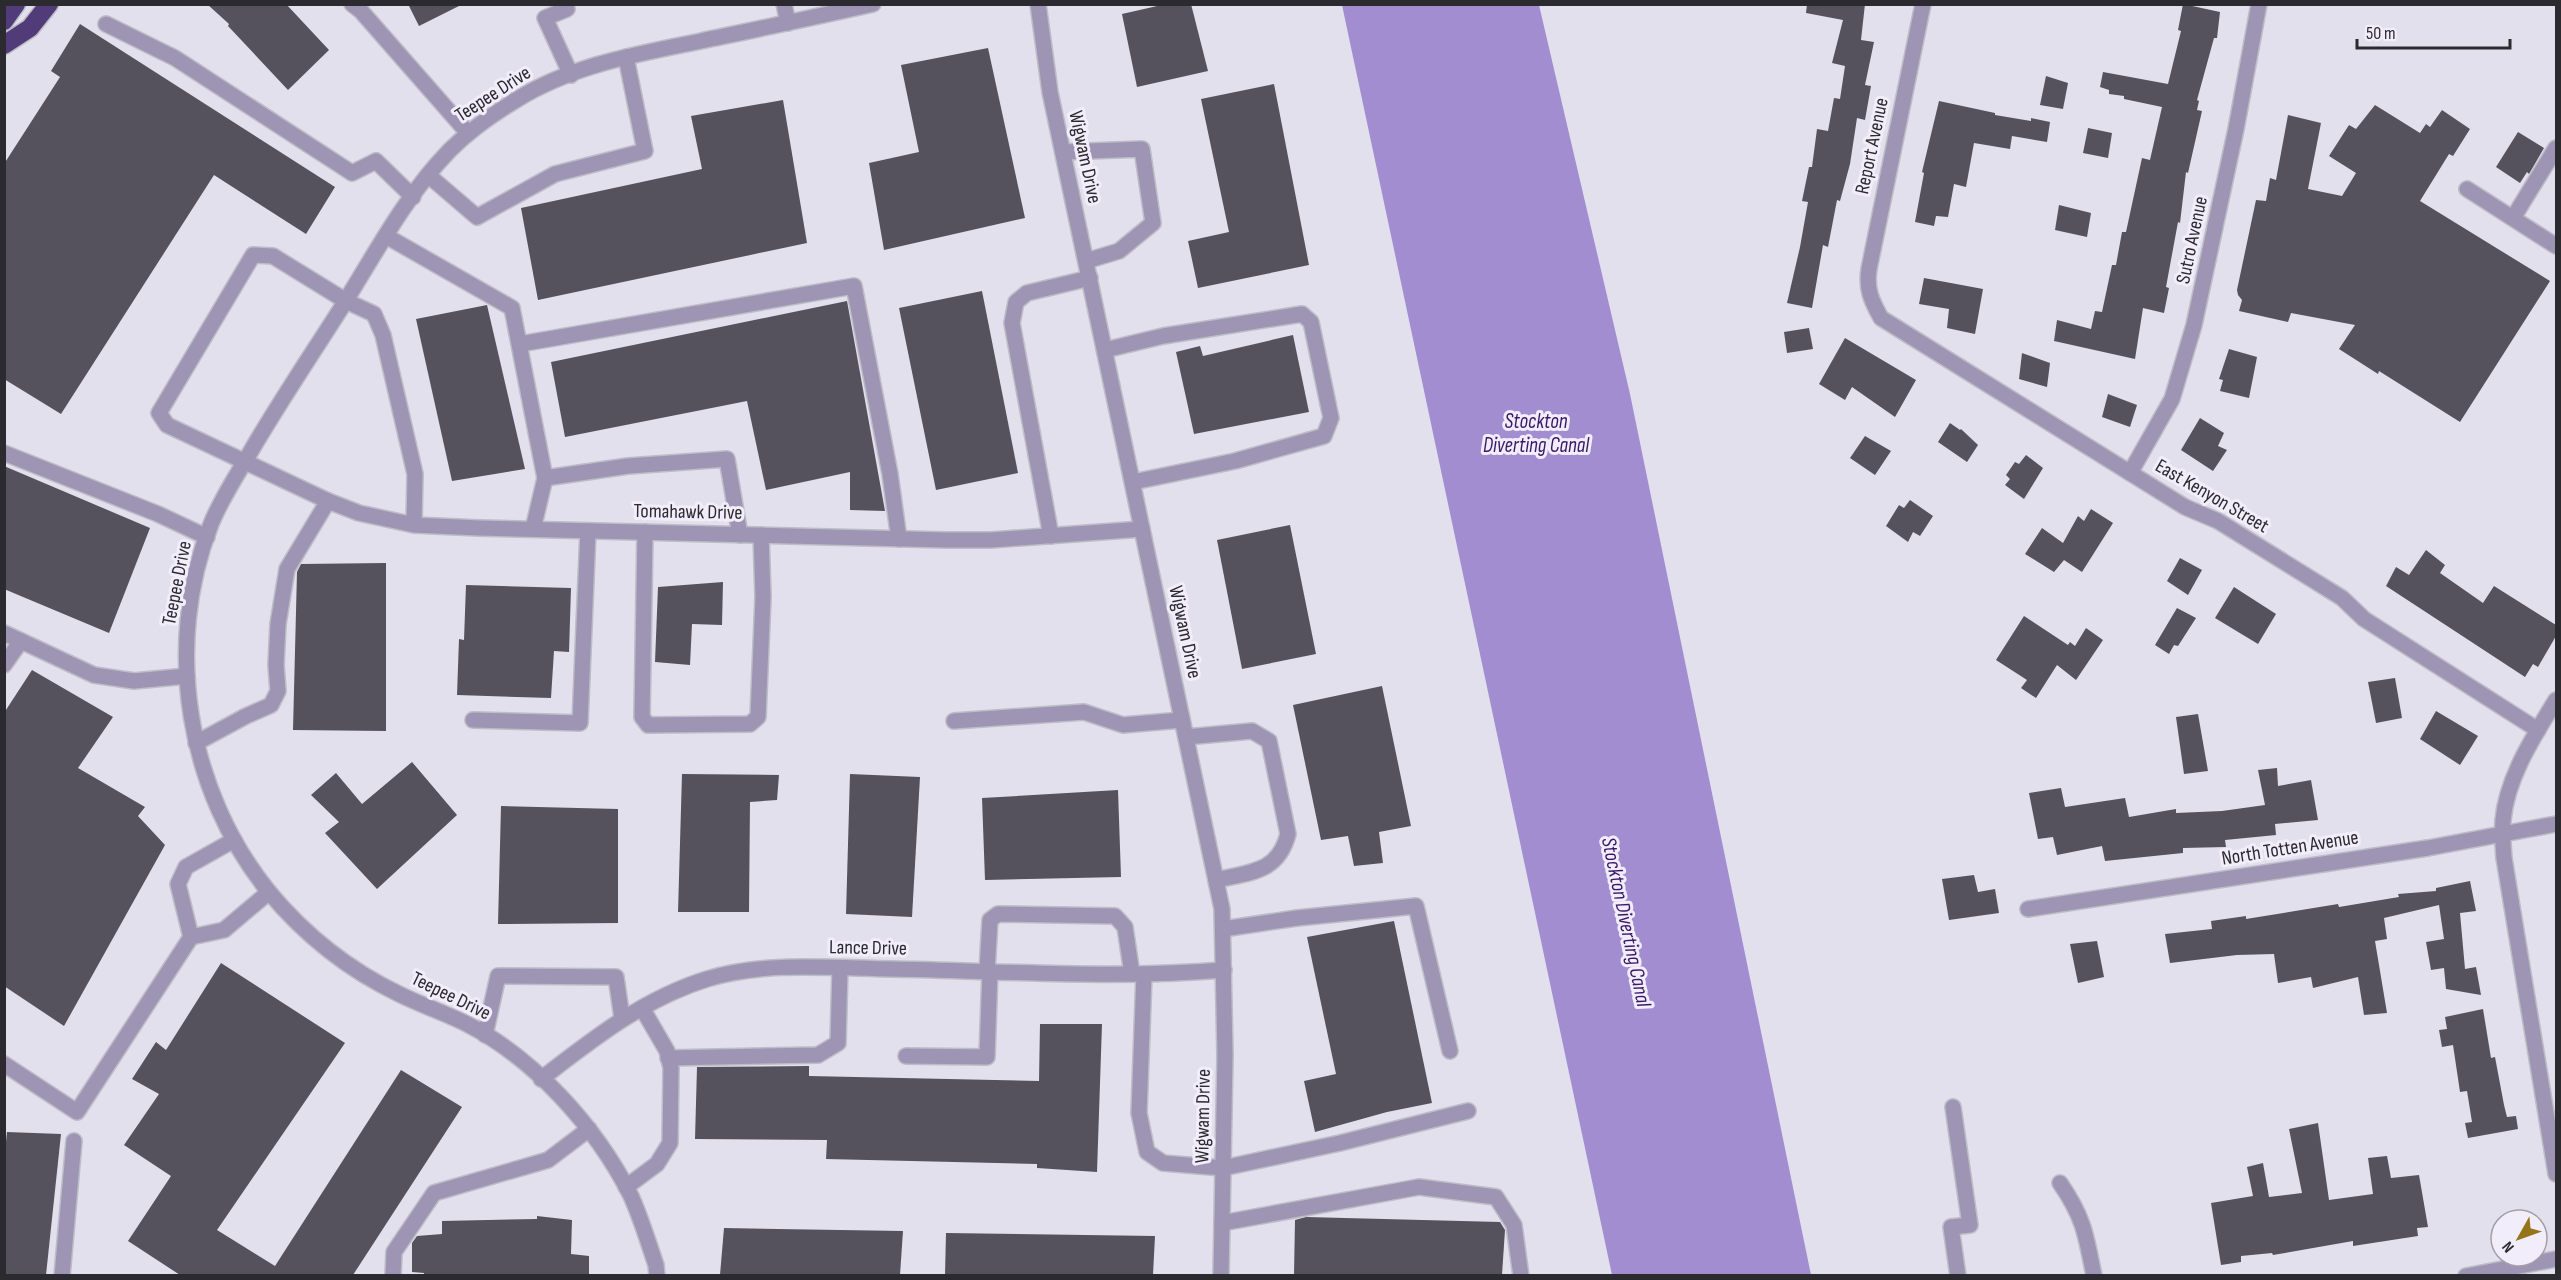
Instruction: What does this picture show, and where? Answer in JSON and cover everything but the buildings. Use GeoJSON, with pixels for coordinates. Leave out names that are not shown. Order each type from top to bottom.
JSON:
{"type":"FeatureCollection","features":[{"type":"Feature","properties":{"kind":"highway"},"geometry":{"type":"LineString","coordinates":[[4,21],[16,4]]}},
{"type":"Feature","properties":{"kind":"highway"},"geometry":{"type":"LineString","coordinates":[[4,45],[30,28],[49,4]]}},
{"type":"Feature","properties":{"kind":"street"},"geometry":{"type":"LineString","coordinates":[[565,4],[567,9],[545,18],[571,75]]}},
{"type":"Feature","properties":{"kind":"street"},"geometry":{"type":"LineString","coordinates":[[784,4],[788,23]]}},
{"type":"Feature","properties":{"kind":"street","name":"Teepee Drive"},"geometry":{"type":"LineString","coordinates":[[657,1275],[648,1243],[626,1187],[607,1153],[589,1129],[540,1079],[514,1055],[485,1035],[358,972],[309,934],[269,892],[234,840],[218,811],[196,743],[186,653],[191,603],[199,561],[207,537],[222,501],[244,462],[386,236],[428,175],[468,133],[519,98],[571,75],[626,57],[873,4]]}},
{"type":"Feature","properties":{"kind":"street","name":"Wigwam Drive"},"geometry":{"type":"LineString","coordinates":[[1038,4],[1044,33],[1044,53],[1050,92],[1222,909],[1224,970],[1221,1275]]}},
{"type":"Feature","properties":{"kind":"street","name":"Report Avenue"},"geometry":{"type":"LineString","coordinates":[[1869,296],[1867,284],[1869,268],[1923,4]]}},
{"type":"Feature","properties":{"kind":"street","name":"Sutro Avenue"},"geometry":{"type":"LineString","coordinates":[[2130,473],[2172,399],[2194,325],[2236,129],[2259,4]]}},
{"type":"Feature","properties":{"kind":"street"},"geometry":{"type":"LineString","coordinates":[[357,7],[468,133]]}},
{"type":"Feature","properties":{"kind":"street"},"geometry":{"type":"LineString","coordinates":[[106,24],[175,58],[352,173],[376,161],[413,197]]}},
{"type":"Feature","properties":{"kind":"street"},"geometry":{"type":"LineString","coordinates":[[428,175],[477,217],[555,174],[645,151],[626,57]]}},
{"type":"Feature","properties":{"kind":"street"},"geometry":{"type":"LineString","coordinates":[[2513,219],[2556,148]]}},
{"type":"Feature","properties":{"kind":"street"},"geometry":{"type":"LineString","coordinates":[[1063,152],[1142,149],[1153,223],[1119,251],[1086,261]]}},
{"type":"Feature","properties":{"kind":"street"},"geometry":{"type":"LineString","coordinates":[[2467,189],[2556,246]]}},
{"type":"Feature","properties":{"kind":"street"},"geometry":{"type":"LineString","coordinates":[[386,236],[512,308],[545,477],[533,529]]}},
{"type":"Feature","properties":{"kind":"street","name":"Tomahawk Drive"},"geometry":{"type":"LineString","coordinates":[[345,301],[273,256],[254,255],[159,412],[167,425],[328,501],[359,513],[414,525],[991,540],[1142,529]]}},
{"type":"Feature","properties":{"kind":"street"},"geometry":{"type":"LineString","coordinates":[[1051,536],[1012,323],[1016,302],[1027,293],[1090,278]]}},
{"type":"Feature","properties":{"kind":"street"},"geometry":{"type":"LineString","coordinates":[[520,344],[854,286],[890,474],[899,539]]}},
{"type":"Feature","properties":{"kind":"street","name":"East Kenyon Street"},"geometry":{"type":"LineString","coordinates":[[1869,296],[1881,318],[1893,327],[2185,507],[2218,521],[2342,598],[2364,619],[2538,730]]}},
{"type":"Feature","properties":{"kind":"street"},"geometry":{"type":"LineString","coordinates":[[345,301],[374,314],[383,335],[415,474],[414,525]]}},
{"type":"Feature","properties":{"kind":"street"},"geometry":{"type":"LineString","coordinates":[[1105,350],[1163,336],[1302,314],[1311,322],[1316,343],[1331,418],[1323,436],[1235,461],[1132,482]]}},
{"type":"Feature","properties":{"kind":"street"},"geometry":{"type":"LineString","coordinates":[[4,453],[158,514],[207,537]]}},
{"type":"Feature","properties":{"kind":"street"},"geometry":{"type":"LineString","coordinates":[[545,477],[628,466],[727,459],[740,535]]}},
{"type":"Feature","properties":{"kind":"street"},"geometry":{"type":"LineString","coordinates":[[196,743],[271,705],[278,691],[276,665],[278,624],[287,569],[328,501]]}},
{"type":"Feature","properties":{"kind":"street"},"geometry":{"type":"LineString","coordinates":[[473,720],[580,723],[588,531]]}},
{"type":"Feature","properties":{"kind":"street"},"geometry":{"type":"LineString","coordinates":[[645,532],[642,717],[648,725],[750,724],[758,717],[763,597],[761,535]]}},
{"type":"Feature","properties":{"kind":"street"},"geometry":{"type":"LineString","coordinates":[[4,633],[94,675],[134,681],[187,676]]}},
{"type":"Feature","properties":{"kind":"street"},"geometry":{"type":"LineString","coordinates":[[4,665],[21,641]]}},
{"type":"Feature","properties":{"kind":"street"},"geometry":{"type":"LineString","coordinates":[[2556,700],[2519,764],[2503,819],[2504,858],[2556,1174]]}},
{"type":"Feature","properties":{"kind":"street"},"geometry":{"type":"LineString","coordinates":[[954,721],[1084,712],[1123,724],[1182,720]]}},
{"type":"Feature","properties":{"kind":"street"},"geometry":{"type":"LineString","coordinates":[[1186,737],[1251,731],[1269,741],[1288,834],[1285,848],[1270,867],[1216,880]]}},
{"type":"Feature","properties":{"kind":"street","name":"North Totten Avenue"},"geometry":{"type":"LineString","coordinates":[[2028,909],[2556,824]]}},
{"type":"Feature","properties":{"kind":"street"},"geometry":{"type":"LineString","coordinates":[[191,937],[178,884],[186,867],[234,840]]}},
{"type":"Feature","properties":{"kind":"street"},"geometry":{"type":"LineString","coordinates":[[4,1064],[77,1112],[191,937],[224,930],[269,892]]}},
{"type":"Feature","properties":{"kind":"street"},"geometry":{"type":"LineString","coordinates":[[1223,929],[1297,918],[1416,906],[1450,1051]]}},
{"type":"Feature","properties":{"kind":"street"},"geometry":{"type":"LineString","coordinates":[[906,1056],[987,1057],[990,920],[998,914],[1115,916],[1125,927],[1138,974],[1139,1113],[1147,1152],[1163,1163],[1223,1168],[1340,1143],[1468,1111]]}},
{"type":"Feature","properties":{"kind":"street","name":"Lance Drive"},"geometry":{"type":"LineString","coordinates":[[540,1079],[622,1018],[663,995],[738,972],[769,968],[1138,974],[1224,970]]}},
{"type":"Feature","properties":{"kind":"street"},"geometry":{"type":"LineString","coordinates":[[669,1058],[818,1055],[829,1050],[838,1043],[840,968]]}},
{"type":"Feature","properties":{"kind":"street"},"geometry":{"type":"LineString","coordinates":[[485,1035],[498,976],[616,977],[622,1018]]}},
{"type":"Feature","properties":{"kind":"street"},"geometry":{"type":"LineString","coordinates":[[626,1187],[657,1164],[670,1143],[671,1068],[669,1058],[642,1008]]}},
{"type":"Feature","properties":{"kind":"street"},"geometry":{"type":"LineString","coordinates":[[1953,1107],[1970,1226],[1951,1227],[1958,1275]]}},
{"type":"Feature","properties":{"kind":"street"},"geometry":{"type":"LineString","coordinates":[[393,1275],[394,1252],[434,1193],[548,1160],[589,1129]]}},
{"type":"Feature","properties":{"kind":"street"},"geometry":{"type":"LineString","coordinates":[[62,1275],[74,1141]]}},
{"type":"Feature","properties":{"kind":"street"},"geometry":{"type":"LineString","coordinates":[[2060,1183],[2076,1206],[2084,1224],[2094,1275]]}},
{"type":"Feature","properties":{"kind":"street"},"geometry":{"type":"LineString","coordinates":[[1222,1223],[1419,1187],[1496,1197],[1514,1225],[1521,1275]]}},
{"type":"Feature","properties":{"kind":"street"},"geometry":{"type":"LineString","coordinates":[[2466,1275],[2556,1259]]}},
{"type":"Feature","properties":{"kind":"water","name":"Stockton Diverting Canal"},"geometry":{"type":"Polygon","coordinates":[[[1342,5],[1539,5],[1630,394],[1811,1275],[1612,1275],[1342,5]]]}}]}
